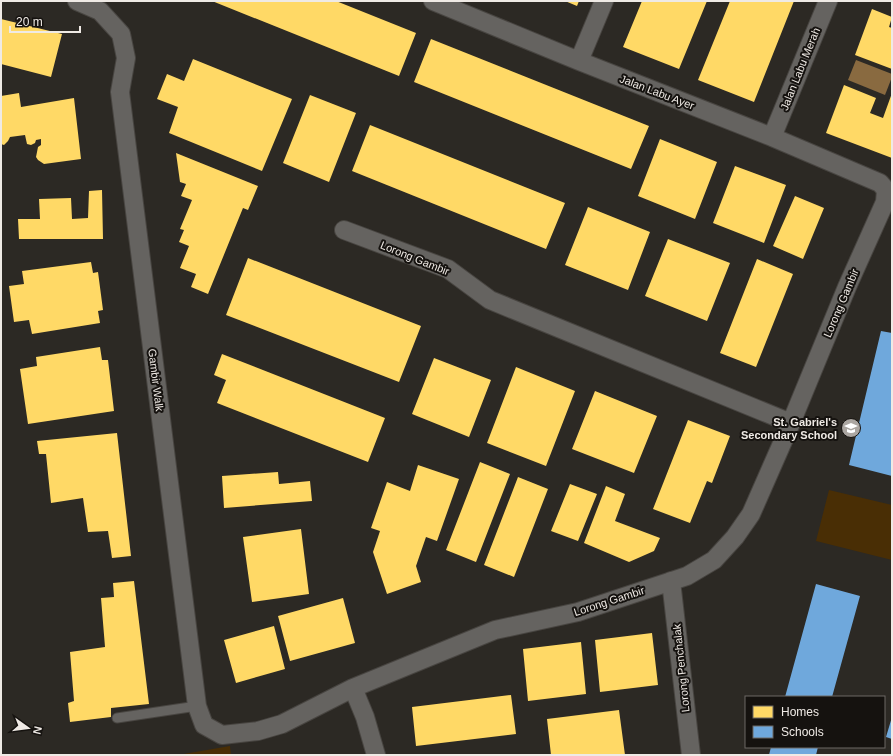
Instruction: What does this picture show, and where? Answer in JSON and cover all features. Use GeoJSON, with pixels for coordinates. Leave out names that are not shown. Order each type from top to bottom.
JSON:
{"type":"FeatureCollection","features":[{"type":"Feature","properties":{"kind":"street","name":"Gambir Walk"},"geometry":{"type":"LineString","coordinates":[[77,1],[100,11],[121,34],[126,58],[120,92],[197,706],[204,725]]}},
{"type":"Feature","properties":{"kind":"street","name":"Jalan Labu Ayer"},"geometry":{"type":"LineString","coordinates":[[433,1],[579,61],[772,136],[880,183]]}},
{"type":"Feature","properties":{"kind":"street"},"geometry":{"type":"LineString","coordinates":[[579,61],[604,1]]}},
{"type":"Feature","properties":{"kind":"street","name":"Jalan Labu Merah"},"geometry":{"type":"LineString","coordinates":[[772,136],[828,1]]}},
{"type":"Feature","properties":{"kind":"street","name":"Lorong Gambir"},"geometry":{"type":"LineString","coordinates":[[204,725],[222,736],[258,731],[282,724],[353,688],[495,630],[578,612],[687,576],[714,560],[735,537],[751,514],[791,424],[847,287],[885,202],[886,190],[880,183]]}},
{"type":"Feature","properties":{"kind":"street","name":"Lorong Gambir"},"geometry":{"type":"LineString","coordinates":[[344,230],[448,269],[490,300],[791,424]]}},
{"type":"Feature","properties":{"kind":"street","name":"Lorong Penchalak"},"geometry":{"type":"LineString","coordinates":[[671,581],[691,755]]}},
{"type":"Feature","properties":{"kind":"street"},"geometry":{"type":"LineString","coordinates":[[353,688],[365,717],[376,755]]}},
{"type":"Feature","properties":{"kind":"lane"},"geometry":{"type":"LineString","coordinates":[[117,718],[197,706]]}},
{"type":"Feature","properties":{"kind":"shaded area"},"geometry":{"type":"Polygon","coordinates":[[[856,60],[892,74],[885,95],[848,80],[856,60]]]}},
{"type":"Feature","properties":{"kind":"shaded area"},"geometry":{"type":"Polygon","coordinates":[[[829,490],[892,505],[892,560],[816,541],[829,490]]]}},
{"type":"Feature","properties":{"kind":"shaded area"},"geometry":{"type":"Polygon","coordinates":[[[230,746],[231,755],[178,755],[230,746]]]}},
{"type":"Feature","properties":{"kind":"building: Homes"},"geometry":{"type":"Polygon","coordinates":[[[212,1],[336,1],[416,33],[399,76],[212,1]]]}},
{"type":"Feature","properties":{"kind":"building: Homes"},"geometry":{"type":"Polygon","coordinates":[[[565,1],[579,1],[577,6],[565,1]]]}},
{"type":"Feature","properties":{"kind":"building: Homes"},"geometry":{"type":"Polygon","coordinates":[[[642,1],[707,1],[679,69],[623,47],[642,1]]]}},
{"type":"Feature","properties":{"kind":"building: Homes"},"geometry":{"type":"Polygon","coordinates":[[[730,1],[794,1],[754,102],[698,80],[730,1]]]}},
{"type":"Feature","properties":{"kind":"building: Homes"},"geometry":{"type":"Polygon","coordinates":[[[872,9],[892,17],[889,27],[892,28],[892,69],[855,55],[872,9]]]}},
{"type":"Feature","properties":{"kind":"building: Homes"},"geometry":{"type":"Polygon","coordinates":[[[1,19],[62,34],[51,77],[1,64],[1,19]]]}},
{"type":"Feature","properties":{"kind":"building: Homes"},"geometry":{"type":"Polygon","coordinates":[[[431,39],[649,126],[631,169],[414,82],[431,39]]]}},
{"type":"Feature","properties":{"kind":"building: Homes"},"geometry":{"type":"Polygon","coordinates":[[[193,59],[292,99],[262,171],[169,133],[178,107],[157,99],[167,74],[184,81],[193,59]]]}},
{"type":"Feature","properties":{"kind":"building: Homes"},"geometry":{"type":"Polygon","coordinates":[[[844,85],[876,98],[870,113],[883,118],[892,93],[892,158],[826,133],[844,85]]]}},
{"type":"Feature","properties":{"kind":"building: Homes"},"geometry":{"type":"Polygon","coordinates":[[[19,93],[21,107],[74,98],[81,159],[44,164],[36,157],[38,147],[41,145],[41,139],[36,140],[35,143],[31,145],[27,144],[25,135],[10,137],[4,145],[1,144],[1,96],[19,93]]]}},
{"type":"Feature","properties":{"kind":"building: Homes"},"geometry":{"type":"Polygon","coordinates":[[[310,95],[356,113],[329,182],[283,163],[310,95]]]}},
{"type":"Feature","properties":{"kind":"building: Homes"},"geometry":{"type":"Polygon","coordinates":[[[370,125],[565,203],[546,249],[352,171],[370,125]]]}},
{"type":"Feature","properties":{"kind":"building: Homes"},"geometry":{"type":"Polygon","coordinates":[[[660,139],[717,162],[695,219],[638,196],[660,139]]]}},
{"type":"Feature","properties":{"kind":"building: Homes"},"geometry":{"type":"Polygon","coordinates":[[[176,153],[258,186],[248,210],[243,208],[208,294],[191,287],[196,274],[180,268],[189,246],[179,242],[184,230],[180,229],[192,200],[181,196],[186,184],[180,182],[176,153]]]}},
{"type":"Feature","properties":{"kind":"building: Homes"},"geometry":{"type":"Polygon","coordinates":[[[735,166],[786,185],[764,243],[713,223],[735,166]]]}},
{"type":"Feature","properties":{"kind":"building: Homes"},"geometry":{"type":"Polygon","coordinates":[[[102,190],[103,239],[19,239],[18,219],[40,219],[39,199],[71,198],[72,219],[88,218],[89,191],[102,190]]]}},
{"type":"Feature","properties":{"kind":"building: Homes"},"geometry":{"type":"Polygon","coordinates":[[[795,196],[824,208],[803,259],[773,246],[795,196]]]}},
{"type":"Feature","properties":{"kind":"building: Homes"},"geometry":{"type":"Polygon","coordinates":[[[588,207],[650,232],[628,290],[565,265],[588,207]]]}},
{"type":"Feature","properties":{"kind":"building: Homes"},"geometry":{"type":"Polygon","coordinates":[[[668,239],[730,263],[707,321],[645,296],[668,239]]]}},
{"type":"Feature","properties":{"kind":"building: Homes"},"geometry":{"type":"Polygon","coordinates":[[[248,258],[421,326],[399,382],[226,315],[248,258]]]}},
{"type":"Feature","properties":{"kind":"building: Homes"},"geometry":{"type":"Polygon","coordinates":[[[757,259],[793,274],[756,367],[720,353],[757,259]]]}},
{"type":"Feature","properties":{"kind":"building: Homes"},"geometry":{"type":"Polygon","coordinates":[[[91,262],[93,273],[98,272],[103,310],[98,311],[100,323],[32,334],[29,320],[14,322],[9,286],[24,284],[22,271],[91,262]]]}},
{"type":"Feature","properties":{"kind":"building: Homes"},"geometry":{"type":"Polygon","coordinates":[[[100,347],[102,360],[108,360],[114,411],[28,424],[20,369],[37,366],[36,357],[100,347]]]}},
{"type":"Feature","properties":{"kind":"building: Homes"},"geometry":{"type":"Polygon","coordinates":[[[222,354],[385,418],[368,462],[217,403],[226,380],[214,375],[222,354]]]}},
{"type":"Feature","properties":{"kind":"building: Homes"},"geometry":{"type":"Polygon","coordinates":[[[434,358],[491,380],[469,437],[412,414],[434,358]]]}},
{"type":"Feature","properties":{"kind":"building: Homes"},"geometry":{"type":"Polygon","coordinates":[[[516,367],[575,391],[546,466],[487,443],[516,367]]]}},
{"type":"Feature","properties":{"kind":"building: Homes"},"geometry":{"type":"Polygon","coordinates":[[[595,391],[657,416],[634,473],[572,449],[595,391]]]}},
{"type":"Feature","properties":{"kind":"building: Homes"},"geometry":{"type":"Polygon","coordinates":[[[688,420],[730,436],[712,483],[707,481],[690,523],[653,509],[688,420]]]}},
{"type":"Feature","properties":{"kind":"building: Homes"},"geometry":{"type":"Polygon","coordinates":[[[117,433],[131,556],[112,558],[108,531],[88,532],[83,498],[51,503],[46,454],[39,454],[37,441],[117,433]]]}},
{"type":"Feature","properties":{"kind":"building: Homes"},"geometry":{"type":"Polygon","coordinates":[[[480,462],[510,474],[476,562],[446,550],[480,462]]]}},
{"type":"Feature","properties":{"kind":"building: Homes"},"geometry":{"type":"Polygon","coordinates":[[[418,465],[459,479],[437,541],[426,537],[416,566],[421,582],[387,594],[373,552],[380,531],[371,528],[387,482],[410,491],[418,465]]]}},
{"type":"Feature","properties":{"kind":"building: Homes"},"geometry":{"type":"Polygon","coordinates":[[[278,472],[279,484],[310,481],[312,501],[224,508],[222,476],[278,472]]]}},
{"type":"Feature","properties":{"kind":"building: Homes"},"geometry":{"type":"Polygon","coordinates":[[[518,477],[548,489],[514,577],[484,565],[518,477]]]}},
{"type":"Feature","properties":{"kind":"building: Homes"},"geometry":{"type":"Polygon","coordinates":[[[570,484],[597,494],[578,541],[551,531],[570,484]]]}},
{"type":"Feature","properties":{"kind":"building: Homes"},"geometry":{"type":"Polygon","coordinates":[[[606,486],[625,494],[615,521],[660,538],[654,551],[629,562],[584,543],[606,486]]]}},
{"type":"Feature","properties":{"kind":"building: Homes"},"geometry":{"type":"Polygon","coordinates":[[[301,529],[309,594],[252,602],[243,537],[301,529]]]}},
{"type":"Feature","properties":{"kind":"building: Homes"},"geometry":{"type":"Polygon","coordinates":[[[134,581],[149,704],[111,708],[111,717],[70,722],[68,703],[74,701],[70,652],[105,647],[101,598],[114,597],[113,583],[134,581]]]}},
{"type":"Feature","properties":{"kind":"building: Homes"},"geometry":{"type":"Polygon","coordinates":[[[343,598],[355,643],[290,661],[278,616],[343,598]]]}},
{"type":"Feature","properties":{"kind":"building: Homes"},"geometry":{"type":"Polygon","coordinates":[[[274,626],[285,669],[236,683],[224,640],[274,626]]]}},
{"type":"Feature","properties":{"kind":"building: Homes"},"geometry":{"type":"Polygon","coordinates":[[[652,633],[658,685],[600,692],[595,640],[652,633]]]}},
{"type":"Feature","properties":{"kind":"building: Homes"},"geometry":{"type":"Polygon","coordinates":[[[581,642],[586,694],[528,701],[523,649],[581,642]]]}},
{"type":"Feature","properties":{"kind":"building: Homes"},"geometry":{"type":"Polygon","coordinates":[[[511,695],[516,734],[416,746],[412,707],[511,695]]]}},
{"type":"Feature","properties":{"kind":"building: Homes"},"geometry":{"type":"Polygon","coordinates":[[[619,710],[625,755],[551,755],[547,719],[619,710]]]}},
{"type":"Feature","properties":{"kind":"building: Schools"},"geometry":{"type":"Polygon","coordinates":[[[881,331],[892,333],[892,476],[849,465],[881,331]]]}},
{"type":"Feature","properties":{"kind":"building: Schools"},"geometry":{"type":"Polygon","coordinates":[[[816,584],[860,596],[832,696],[785,696],[816,584]]]}},
{"type":"Feature","properties":{"kind":"building: Schools"},"geometry":{"type":"Polygon","coordinates":[[[892,717],[892,739],[886,737],[892,717]]]}},
{"type":"Feature","properties":{"kind":"building: Schools"},"geometry":{"type":"Polygon","coordinates":[[[771,748],[818,748],[816,755],[769,755],[771,748]]]}},
{"type":"Feature","properties":{"kind":"place","name":"St. Gabriel's Secondary School"},"geometry":{"type":"Point","coordinates":[851,428]}}]}
